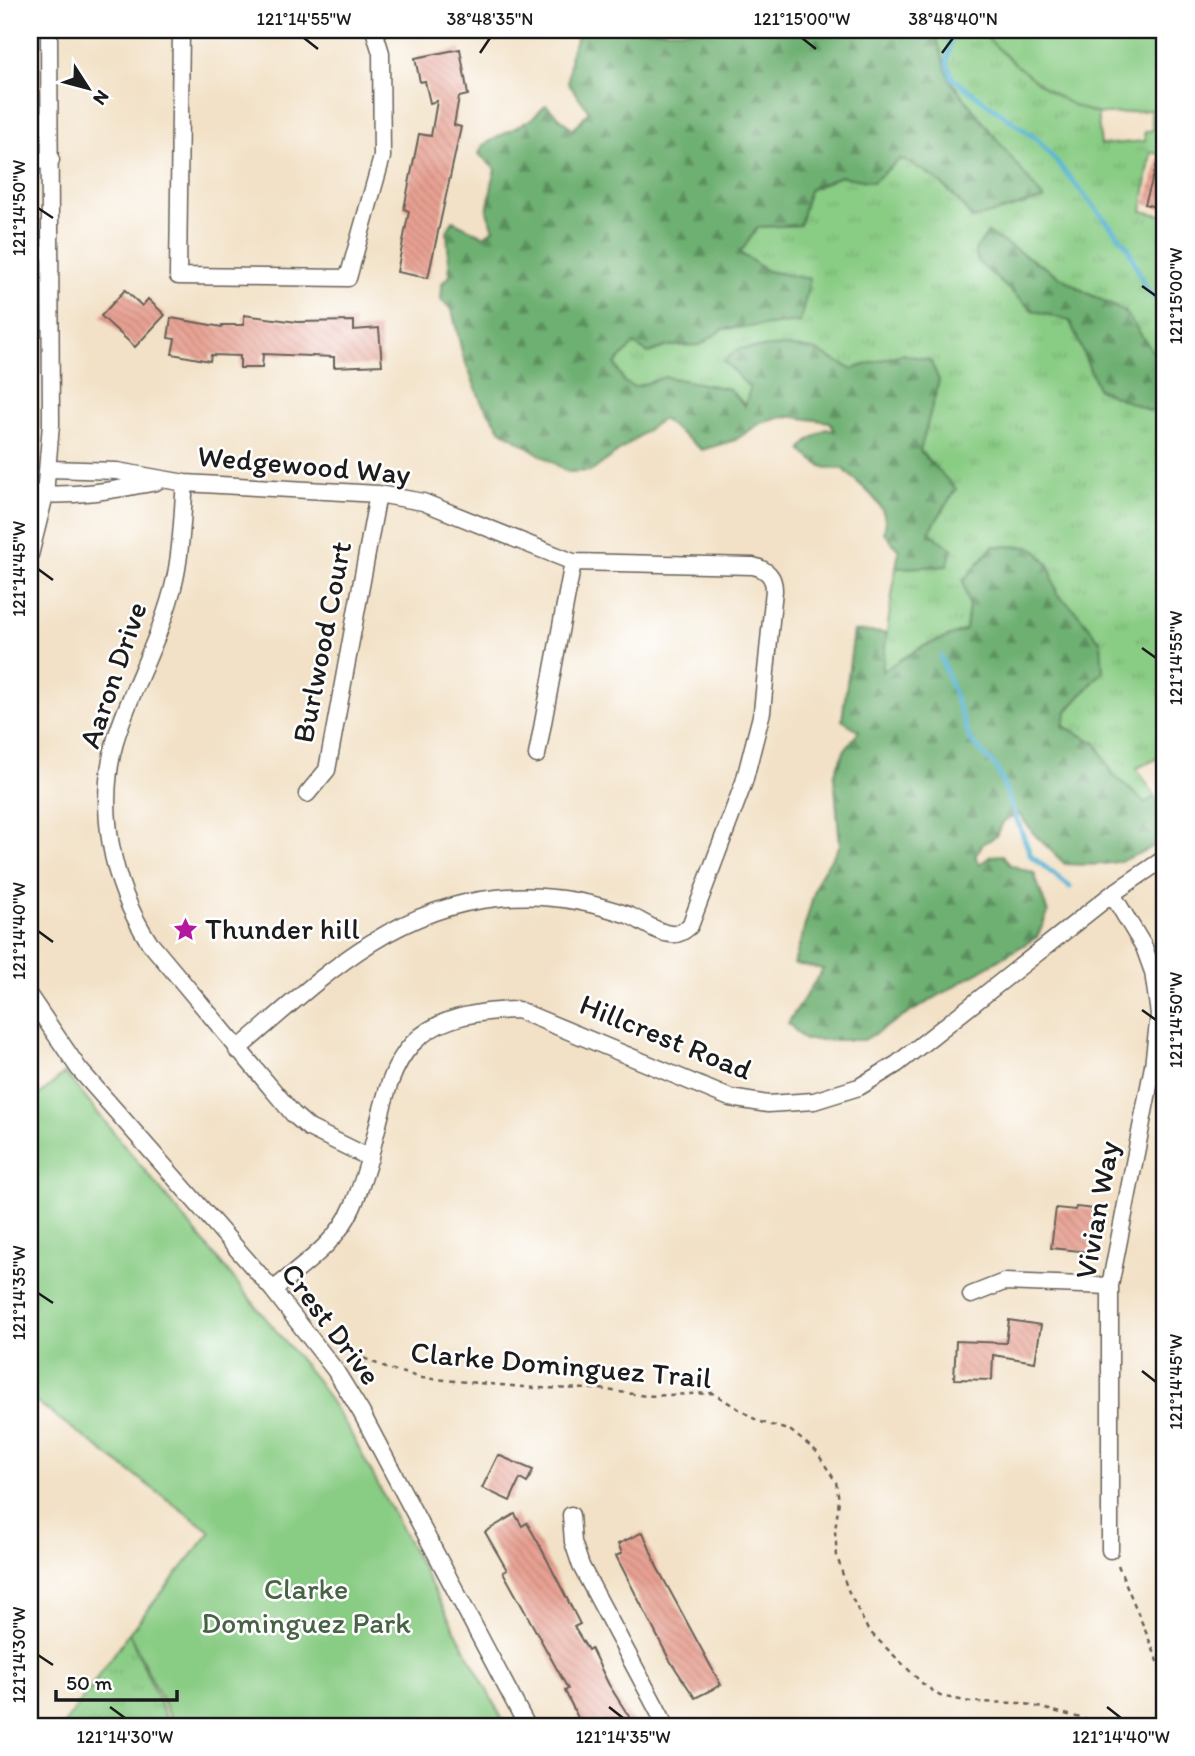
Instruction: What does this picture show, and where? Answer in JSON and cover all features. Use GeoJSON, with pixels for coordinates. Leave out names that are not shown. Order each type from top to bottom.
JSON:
{"type":"FeatureCollection","features":[{"type":"Feature","properties":{"kind":"street"},"geometry":{"type":"LineString","coordinates":[[30,555],[38,494],[48,470],[53,365],[49,30]]}},
{"type":"Feature","properties":{"kind":"street"},"geometry":{"type":"LineString","coordinates":[[181,30],[178,276],[348,278],[382,157],[381,53],[374,30]]}},
{"type":"Feature","properties":{"kind":"street"},"geometry":{"type":"LineString","coordinates":[[30,161],[51,160]]}},
{"type":"Feature","properties":{"kind":"street","name":"Wedgewood Way"},"geometry":{"type":"LineString","coordinates":[[48,470],[117,471],[185,483],[378,494],[424,502],[573,562],[753,566],[765,570],[772,578],[774,590],[762,712],[744,782],[690,926],[681,933],[670,934],[618,912],[548,897],[496,898],[441,909],[414,918],[362,947],[237,1050]]}},
{"type":"Feature","properties":{"kind":"street"},"geometry":{"type":"LineString","coordinates":[[116,489],[117,471]]}},
{"type":"Feature","properties":{"kind":"street","name":"Wedgewood Way"},"geometry":{"type":"LineString","coordinates":[[38,494],[116,489],[163,481]]}},
{"type":"Feature","properties":{"kind":"street","name":"Aaron Drive"},"geometry":{"type":"LineString","coordinates":[[185,483],[176,577],[160,629],[116,740],[107,789],[109,833],[118,877],[133,917],[167,965],[237,1050],[309,1128],[370,1158]]}},
{"type":"Feature","properties":{"kind":"street","name":"Burlwood Court"},"geometry":{"type":"LineString","coordinates":[[307,794],[327,770],[378,494]]}},
{"type":"Feature","properties":{"kind":"street"},"geometry":{"type":"LineString","coordinates":[[537,755],[573,562]]}},
{"type":"Feature","properties":{"kind":"street","name":"Hillcrest Road"},"geometry":{"type":"LineString","coordinates":[[273,1290],[322,1250],[352,1208],[370,1158],[392,1071],[415,1040],[448,1019],[480,1011],[518,1010],[730,1098],[768,1104],[814,1101],[859,1087],[897,1064],[1112,894],[1165,858]]}},
{"type":"Feature","properties":{"kind":"street","name":"Vivian Way"},"geometry":{"type":"LineString","coordinates":[[1110,1550],[1110,1286],[1159,1067],[1159,1014],[1153,972],[1144,947],[1112,894]]}},
{"type":"Feature","properties":{"kind":"street","name":"Crest Drive"},"geometry":{"type":"LineString","coordinates":[[30,997],[79,1069],[273,1290],[335,1370],[361,1412],[527,1726]]}},
{"type":"Feature","properties":{"kind":"street"},"geometry":{"type":"LineString","coordinates":[[971,1295],[1004,1282],[1110,1286]]}},
{"type":"Feature","properties":{"kind":"street"},"geometry":{"type":"LineString","coordinates":[[571,1515],[573,1542],[581,1566],[666,1726]]}},
{"type":"Feature","properties":{"kind":"path","name":"Clarke Dominguez Trail"},"geometry":{"type":"LineString","coordinates":[[335,1370],[357,1355],[386,1368],[422,1378],[535,1388],[600,1390],[646,1396],[713,1393],[758,1421],[791,1431],[816,1451],[836,1482],[839,1500],[835,1531],[837,1556],[847,1588],[868,1630],[923,1684],[940,1696],[970,1703],[1022,1703],[1112,1726]]}},
{"type":"Feature","properties":{"kind":"path"},"geometry":{"type":"LineString","coordinates":[[1110,1550],[1165,1678]]}},
{"type":"Feature","properties":{"kind":"green space"},"geometry":{"type":"Polygon","coordinates":[[[581,30],[944,30],[937,39],[950,80],[1044,199],[972,219],[941,183],[900,159],[873,182],[840,176],[809,190],[800,225],[758,227],[740,253],[767,271],[810,279],[800,322],[723,329],[700,345],[668,346],[648,353],[634,344],[615,364],[624,382],[634,387],[666,377],[729,389],[745,406],[750,388],[724,361],[738,349],[787,346],[814,350],[852,369],[902,354],[930,360],[939,380],[920,451],[956,489],[929,532],[952,549],[947,566],[896,568],[899,551],[884,532],[883,513],[873,497],[842,468],[825,467],[801,450],[808,441],[826,429],[835,431],[830,422],[786,416],[761,423],[735,440],[702,450],[662,419],[592,471],[568,472],[501,430],[481,401],[463,356],[452,310],[441,300],[442,283],[450,276],[447,231],[453,221],[483,236],[494,229],[487,212],[495,169],[479,154],[483,145],[532,119],[546,105],[573,130],[589,111],[568,83],[571,51],[581,30]]]}},
{"type":"Feature","properties":{"kind":"green space"},"geometry":{"type":"Polygon","coordinates":[[[944,30],[986,30],[985,35],[1037,80],[1064,97],[1097,112],[1101,145],[1145,141],[1144,132],[1153,130],[1150,110],[1165,108],[1165,156],[1151,152],[1142,211],[1165,216],[1165,369],[1125,312],[1087,293],[988,233],[1032,310],[1070,321],[1098,389],[1150,411],[1165,404],[1165,755],[1137,768],[1155,797],[1145,803],[1113,774],[1096,743],[1063,726],[1067,711],[1103,671],[1075,610],[1057,594],[1049,565],[963,581],[969,605],[966,630],[922,647],[881,672],[896,568],[947,566],[929,532],[956,489],[919,451],[939,381],[902,354],[852,369],[814,350],[751,388],[746,406],[729,389],[666,377],[634,387],[624,383],[615,363],[634,344],[648,353],[668,346],[700,345],[723,329],[799,322],[810,279],[767,271],[740,253],[758,227],[800,225],[809,190],[840,176],[873,182],[900,159],[926,170],[958,199],[1043,199],[950,80],[937,39],[944,30]]]}},
{"type":"Feature","properties":{"kind":"green space"},"geometry":{"type":"Polygon","coordinates":[[[986,30],[1165,30],[1165,108],[1128,113],[1090,112],[1057,96],[1040,84],[984,35],[986,30]]]}},
{"type":"Feature","properties":{"kind":"green space"},"geometry":{"type":"Polygon","coordinates":[[[988,233],[1087,293],[1125,312],[1165,369],[1165,404],[1150,411],[1098,389],[1070,321],[1032,310],[978,262],[975,250],[988,233]]]}},
{"type":"Feature","properties":{"kind":"green space"},"geometry":{"type":"Polygon","coordinates":[[[993,546],[1033,547],[1049,565],[1057,594],[1075,610],[1101,642],[1103,671],[1067,711],[1063,726],[1096,743],[1113,774],[1145,803],[1155,797],[1159,806],[1165,803],[1165,840],[1117,862],[1095,865],[1065,864],[1034,834],[1019,814],[1004,821],[996,836],[983,844],[975,856],[980,864],[991,856],[1003,855],[1010,865],[1034,873],[1048,913],[1037,937],[864,1040],[804,1040],[788,1023],[823,969],[794,964],[818,879],[840,845],[834,775],[844,751],[859,731],[842,720],[854,631],[887,633],[882,671],[922,647],[966,630],[969,605],[963,581],[993,546]]]}},
{"type":"Feature","properties":{"kind":"green space","name":"Clarke Dominguez Park"},"geometry":{"type":"Polygon","coordinates":[[[65,1073],[319,1383],[350,1432],[506,1726],[175,1726],[129,1633],[211,1532],[30,1397],[30,1103],[65,1073]]]}},
{"type":"Feature","properties":{"kind":"green space"},"geometry":{"type":"Polygon","coordinates":[[[129,1633],[170,1726],[63,1726],[129,1633]]]}},
{"type":"Feature","properties":{"kind":"building"},"geometry":{"type":"Polygon","coordinates":[[[460,49],[468,95],[459,97],[454,125],[461,127],[428,278],[397,272],[409,211],[404,209],[419,134],[431,136],[437,101],[430,103],[425,81],[420,82],[415,58],[460,49]]]}},
{"type":"Feature","properties":{"kind":"building"},"geometry":{"type":"Polygon","coordinates":[[[1162,147],[1165,147],[1165,210],[1145,204],[1162,147]]]}},
{"type":"Feature","properties":{"kind":"building"},"geometry":{"type":"Polygon","coordinates":[[[125,290],[142,306],[148,299],[165,315],[135,347],[101,316],[125,290]]]}},
{"type":"Feature","properties":{"kind":"building"},"geometry":{"type":"Polygon","coordinates":[[[244,315],[297,322],[354,321],[354,330],[379,328],[382,365],[334,367],[334,357],[263,354],[262,368],[240,368],[240,356],[211,355],[210,361],[172,354],[175,339],[168,338],[171,318],[222,327],[244,325],[244,315]]]}},
{"type":"Feature","properties":{"kind":"building"},"geometry":{"type":"Polygon","coordinates":[[[1076,1207],[1094,1209],[1090,1252],[1051,1248],[1056,1208],[1075,1210],[1076,1207]]]}},
{"type":"Feature","properties":{"kind":"building"},"geometry":{"type":"Polygon","coordinates":[[[1009,1320],[1041,1325],[1035,1362],[993,1355],[992,1380],[954,1379],[956,1341],[1006,1343],[1009,1320]]]}},
{"type":"Feature","properties":{"kind":"building"},"geometry":{"type":"Polygon","coordinates":[[[498,1455],[533,1470],[527,1483],[520,1479],[510,1501],[482,1488],[498,1455]]]}},
{"type":"Feature","properties":{"kind":"building"},"geometry":{"type":"Polygon","coordinates":[[[515,1514],[522,1526],[527,1523],[539,1544],[580,1624],[574,1627],[588,1650],[591,1648],[609,1685],[635,1726],[582,1726],[565,1691],[568,1689],[503,1572],[507,1570],[485,1532],[515,1514]]]}},
{"type":"Feature","properties":{"kind":"building"},"geometry":{"type":"Polygon","coordinates":[[[643,1532],[657,1567],[721,1685],[695,1698],[669,1659],[616,1556],[622,1553],[618,1544],[643,1532]]]}},
{"type":"Feature","properties":{"kind":"waterway"},"geometry":{"type":"LineString","coordinates":[[952,30],[947,61],[952,78],[1038,140],[1128,247],[1145,287],[1165,311]]}},
{"type":"Feature","properties":{"kind":"waterway"},"geometry":{"type":"LineString","coordinates":[[941,657],[970,740],[997,768],[1031,856],[1070,887]]}},
{"type":"Feature","properties":{"kind":"place","name":"Thunder hill"},"geometry":{"type":"Point","coordinates":[185,929]}}]}
